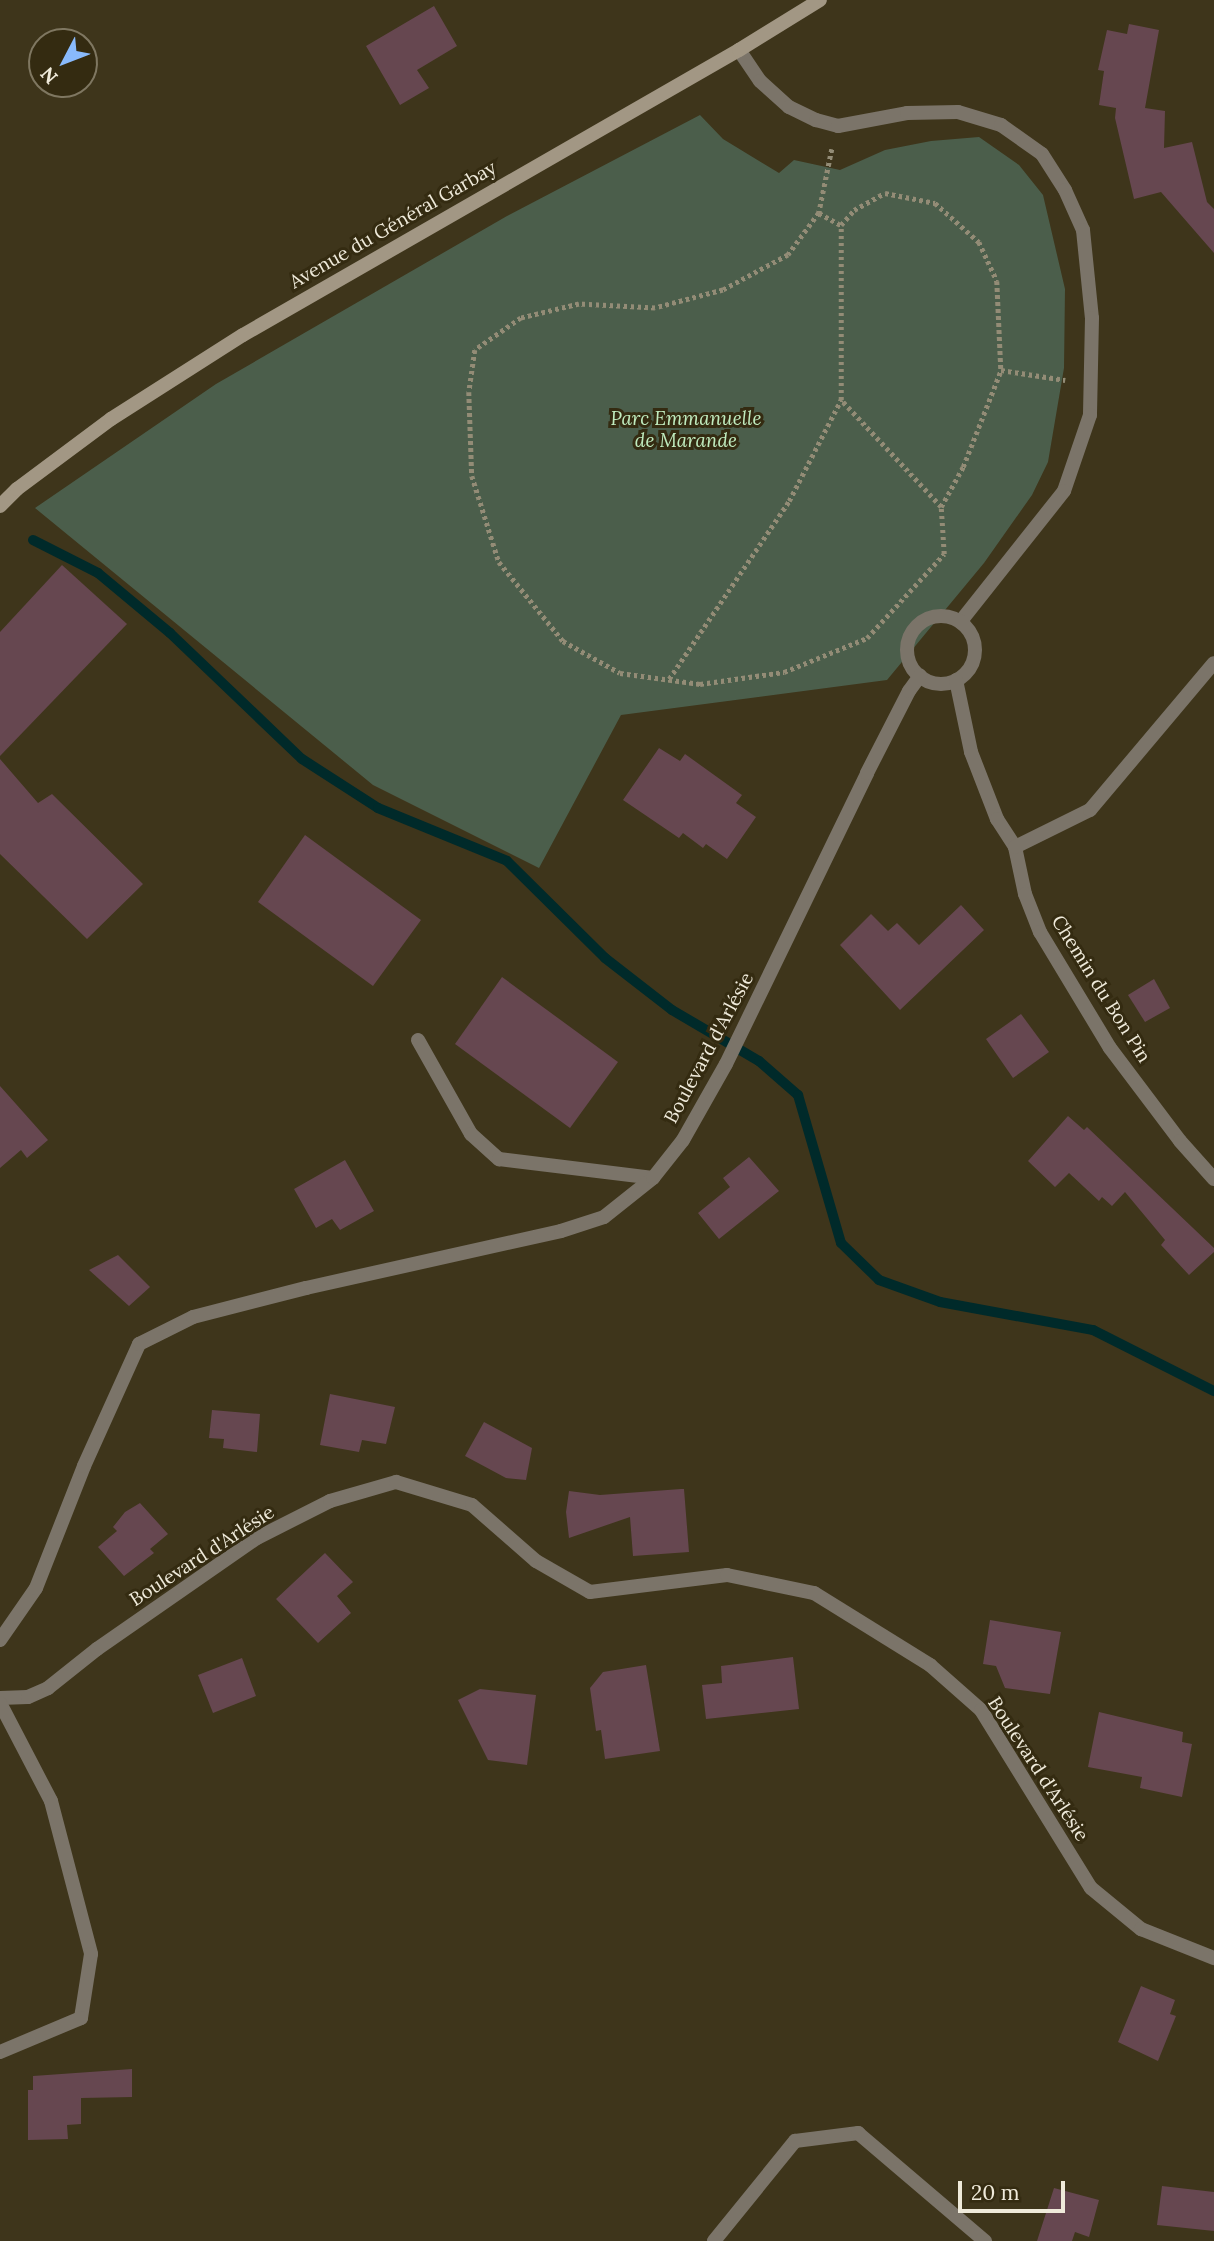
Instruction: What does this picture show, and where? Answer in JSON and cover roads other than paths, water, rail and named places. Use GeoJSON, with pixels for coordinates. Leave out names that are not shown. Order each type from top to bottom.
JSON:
{"type":"FeatureCollection","features":[{"type":"Feature","properties":{"kind":"main road","name":"Avenue du Général Garbay"},"geometry":{"type":"LineString","coordinates":[[0,506],[17,489],[111,419],[243,335],[739,50],[820,0]]}},
{"type":"Feature","properties":{"kind":"street"},"geometry":{"type":"LineString","coordinates":[[739,50],[760,81],[789,107],[838,127],[907,113],[958,112],[1001,125],[1042,154],[1065,190],[1083,230],[1092,318],[1090,415],[1064,491],[960,622]]}},
{"type":"Feature","properties":{"kind":"street"},"geometry":{"type":"LineString","coordinates":[[950,617],[960,622],[973,637],[974,657],[971,667],[956,680],[938,684],[920,676],[909,657],[911,635],[927,619],[950,617]]}},
{"type":"Feature","properties":{"kind":"street"},"geometry":{"type":"LineString","coordinates":[[1015,847],[1090,810],[1214,663]]}},
{"type":"Feature","properties":{"kind":"street","name":"Boulevard d'Arlésie"},"geometry":{"type":"LineString","coordinates":[[0,1640],[36,1588],[84,1466],[139,1344],[192,1317],[306,1287],[561,1231],[604,1217],[653,1178],[683,1140],[726,1064],[867,773],[909,691],[920,676]]}},
{"type":"Feature","properties":{"kind":"street","name":"Chemin du Bon Pin"},"geometry":{"type":"LineString","coordinates":[[956,680],[971,752],[997,819],[1015,847],[1024,894],[1040,932],[1110,1048],[1180,1142],[1214,1179]]}},
{"type":"Feature","properties":{"kind":"street"},"geometry":{"type":"LineString","coordinates":[[418,1040],[471,1134],[499,1159],[653,1178]]}},
{"type":"Feature","properties":{"kind":"street","name":"Boulevard d'Arlésie"},"geometry":{"type":"LineString","coordinates":[[0,1698],[28,1697],[48,1688],[97,1648],[257,1538],[330,1501],[396,1482],[472,1505],[536,1561],[590,1592],[727,1575],[814,1593],[930,1665],[981,1710],[1091,1888],[1141,1929],[1214,1958]]}},
{"type":"Feature","properties":{"kind":"street"},"geometry":{"type":"LineString","coordinates":[[0,1703],[51,1801],[90,1954],[81,2018],[0,2052]]}},
{"type":"Feature","properties":{"kind":"street"},"geometry":{"type":"LineString","coordinates":[[714,2241],[795,2141],[858,2133],[985,2241]]}},
{"type":"Feature","properties":{"kind":"waterway"},"geometry":{"type":"LineString","coordinates":[[33,540],[98,573],[170,633],[302,759],[378,808],[507,861],[605,958],[672,1010],[759,1061],[798,1095],[841,1243],[879,1280],[940,1302],[1093,1330],[1214,1391]]}},
{"type":"Feature","properties":{"kind":"park label","name":"Parc Emmanuelle de Marande"},"geometry":{"type":"Point","coordinates":[686,430]}}]}
